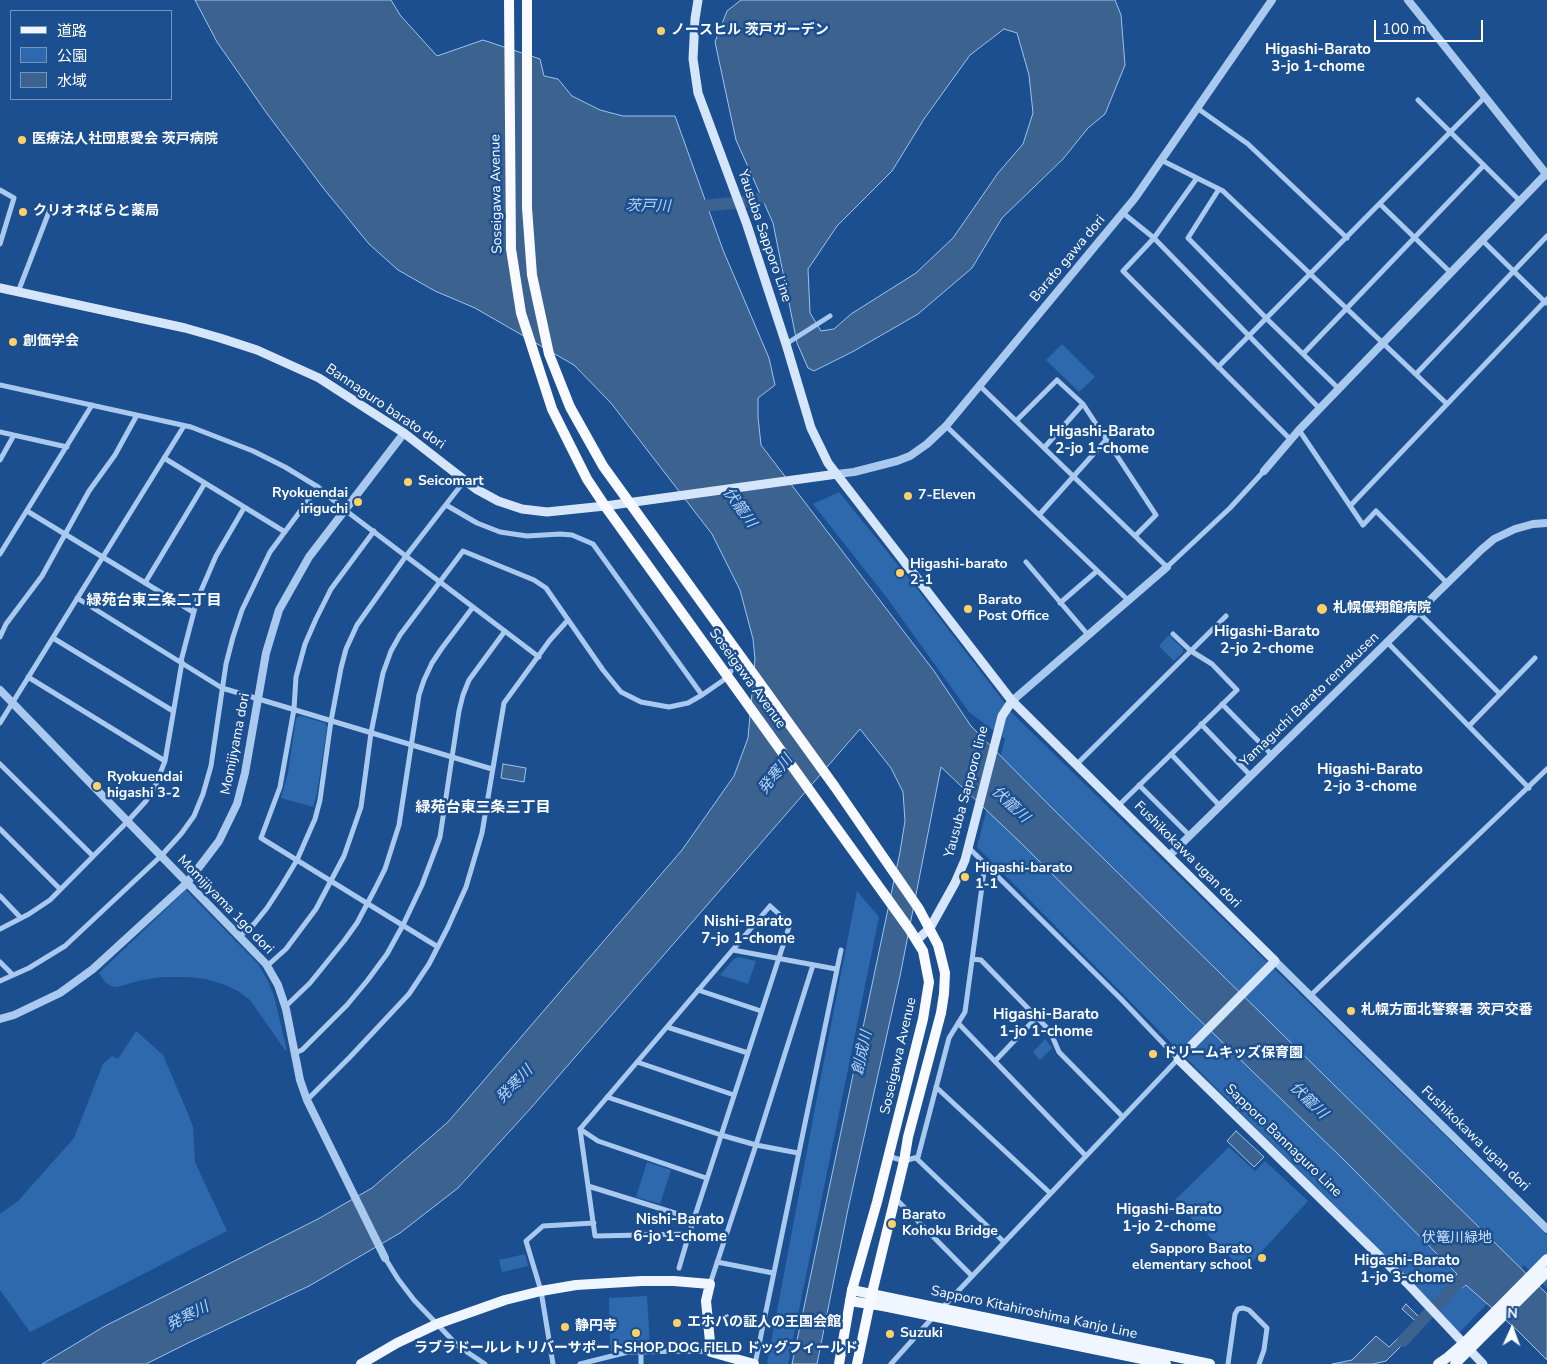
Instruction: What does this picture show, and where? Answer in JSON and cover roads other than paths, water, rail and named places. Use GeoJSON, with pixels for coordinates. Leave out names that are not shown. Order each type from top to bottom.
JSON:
{"type":"FeatureCollection","features":[{"type":"Feature","properties":{"kind":"highway","name":"Soseigawa Avenue"},"geometry":{"type":"LineString","coordinates":[[509,2],[511,249],[521,314],[552,409],[587,479],[605,506],[878,885],[923,951],[929,982],[924,1019],[852,1290],[839,1364]]}},
{"type":"Feature","properties":{"kind":"highway","name":"Soseigawa Avenue"},"geometry":{"type":"LineString","coordinates":[[527,2],[527,208],[532,275],[549,354],[570,407],[603,466],[835,787],[920,909],[938,944],[945,973],[941,1013],[908,1137],[857,1364]]}},
{"type":"Feature","properties":{"kind":"main road","name":"Yausuba Sapporo Line"},"geometry":{"type":"LineString","coordinates":[[698,0],[693,59],[698,93],[789,341],[811,428],[818,445],[836,474]]}},
{"type":"Feature","properties":{"kind":"main road","name":"Bannaguro barato dori"},"geometry":{"type":"LineString","coordinates":[[0,288],[185,328],[257,350],[319,378],[404,434],[476,488],[522,510],[547,512],[605,506],[836,474]]}},
{"type":"Feature","properties":{"kind":"main road","name":"Fushikokawa ugan dori"},"geometry":{"type":"LineString","coordinates":[[836,474],[1012,701],[1275,961]]}},
{"type":"Feature","properties":{"kind":"main road","name":"Yausuba Sapporo line"},"geometry":{"type":"LineString","coordinates":[[917,940],[930,928],[965,860],[1002,716],[1012,701]]}},
{"type":"Feature","properties":{"kind":"main road"},"geometry":{"type":"LineString","coordinates":[[1178,1059],[1275,961]]}},
{"type":"Feature","properties":{"kind":"main road","name":"Sapporo Bannaguro Line"},"geometry":{"type":"LineString","coordinates":[[1178,1059],[1396,1271],[1484,1364]]}},
{"type":"Feature","properties":{"kind":"main road"},"geometry":{"type":"LineString","coordinates":[[1455,1364],[1467,1346],[1545,1268]]}},
{"type":"Feature","properties":{"kind":"main road"},"geometry":{"type":"LineString","coordinates":[[361,1364],[397,1343],[437,1324],[471,1311],[541,1291],[584,1284],[642,1281],[710,1284],[706,1301],[711,1352],[755,1364]]}},
{"type":"Feature","properties":{"kind":"main road","name":"Sapporo Kitahiroshima Kanjo Line"},"geometry":{"type":"LineString","coordinates":[[852,1290],[1210,1364]]}},
{"type":"Feature","properties":{"kind":"main road","name":"Sapporo Kitahiroshima Kanjo Line"},"geometry":{"type":"LineString","coordinates":[[850,1301],[1166,1364]]}},
{"type":"Feature","properties":{"kind":"main road"},"geometry":{"type":"LineString","coordinates":[[1438,1364],[1467,1346]]}},
{"type":"Feature","properties":{"kind":"street","name":"Barato gawa dori"},"geometry":{"type":"LineString","coordinates":[[836,474],[863,470],[910,456],[927,444],[946,426],[1135,198],[1272,0]]}},
{"type":"Feature","properties":{"kind":"street"},"geometry":{"type":"LineString","coordinates":[[1012,701],[1129,602],[1230,508],[1320,408],[1546,175],[1408,0]]}},
{"type":"Feature","properties":{"kind":"street"},"geometry":{"type":"LineString","coordinates":[[1218,367],[1485,97]]}},
{"type":"Feature","properties":{"kind":"street"},"geometry":{"type":"LineString","coordinates":[[1418,100],[1520,201]]}},
{"type":"Feature","properties":{"kind":"street"},"geometry":{"type":"LineString","coordinates":[[1197,108],[1248,144],[1347,238]]}},
{"type":"Feature","properties":{"kind":"street"},"geometry":{"type":"LineString","coordinates":[[1161,160],[1222,191],[1447,404]]}},
{"type":"Feature","properties":{"kind":"street"},"geometry":{"type":"LineString","coordinates":[[1303,354],[1484,165]]}},
{"type":"Feature","properties":{"kind":"street"},"geometry":{"type":"LineString","coordinates":[[1197,178],[1154,238],[1123,272],[1292,441]]}},
{"type":"Feature","properties":{"kind":"street"},"geometry":{"type":"LineString","coordinates":[[1219,189],[1188,238],[1339,389]]}},
{"type":"Feature","properties":{"kind":"street"},"geometry":{"type":"LineString","coordinates":[[0,190],[14,198],[0,244]]}},
{"type":"Feature","properties":{"kind":"street"},"geometry":{"type":"LineString","coordinates":[[18,292],[52,204]]}},
{"type":"Feature","properties":{"kind":"street"},"geometry":{"type":"LineString","coordinates":[[1380,204],[1451,273]]}},
{"type":"Feature","properties":{"kind":"street"},"geometry":{"type":"LineString","coordinates":[[1123,213],[1154,238],[1320,408]]}},
{"type":"Feature","properties":{"kind":"street"},"geometry":{"type":"LineString","coordinates":[[1416,374],[1547,236]]}},
{"type":"Feature","properties":{"kind":"street"},"geometry":{"type":"LineString","coordinates":[[1350,506],[1546,301],[1482,240]]}},
{"type":"Feature","properties":{"kind":"street"},"geometry":{"type":"LineString","coordinates":[[789,341],[830,316]]}},
{"type":"Feature","properties":{"kind":"street"},"geometry":{"type":"LineString","coordinates":[[1016,421],[1058,380],[1083,404],[1156,515],[1135,536]]}},
{"type":"Feature","properties":{"kind":"street"},"geometry":{"type":"LineString","coordinates":[[0,385],[184,426],[219,437],[285,467],[318,487],[345,510],[539,657]]}},
{"type":"Feature","properties":{"kind":"street"},"geometry":{"type":"LineString","coordinates":[[980,386],[1168,567]]}},
{"type":"Feature","properties":{"kind":"street"},"geometry":{"type":"LineString","coordinates":[[0,554],[92,404]]}},
{"type":"Feature","properties":{"kind":"street"},"geometry":{"type":"LineString","coordinates":[[1044,448],[1083,404]]}},
{"type":"Feature","properties":{"kind":"street"},"geometry":{"type":"LineString","coordinates":[[0,637],[6,624],[42,576],[89,491],[115,456],[138,415]]}},
{"type":"Feature","properties":{"kind":"street"},"geometry":{"type":"LineString","coordinates":[[0,723],[184,426]]}},
{"type":"Feature","properties":{"kind":"street"},"geometry":{"type":"LineString","coordinates":[[946,426],[1129,602]]}},
{"type":"Feature","properties":{"kind":"street"},"geometry":{"type":"LineString","coordinates":[[1300,430],[1363,525],[1376,511],[1447,584]]}},
{"type":"Feature","properties":{"kind":"street"},"geometry":{"type":"LineString","coordinates":[[0,432],[67,447]]}},
{"type":"Feature","properties":{"kind":"street","name":"Momijiyama dori"},"geometry":{"type":"LineString","coordinates":[[0,1019],[14,1015],[60,993],[93,969],[187,883],[219,841],[237,804],[245,773],[266,653],[279,610],[309,557],[404,434]]}},
{"type":"Feature","properties":{"kind":"street"},"geometry":{"type":"LineString","coordinates":[[0,460],[14,436]]}},
{"type":"Feature","properties":{"kind":"street"},"geometry":{"type":"LineString","coordinates":[[1039,515],[1106,440]]}},
{"type":"Feature","properties":{"kind":"street"},"geometry":{"type":"LineString","coordinates":[[164,458],[285,532]]}},
{"type":"Feature","properties":{"kind":"street"},"geometry":{"type":"LineString","coordinates":[[240,936],[254,924],[267,908],[297,860],[312,826],[320,800],[341,668],[346,649],[357,625],[406,556],[465,480]]}},
{"type":"Feature","properties":{"kind":"street"},"geometry":{"type":"LineString","coordinates":[[145,583],[205,483]]}},
{"type":"Feature","properties":{"kind":"street"},"geometry":{"type":"LineString","coordinates":[[0,981],[28,968],[65,946],[161,856],[194,816],[211,766],[226,664],[232,637],[242,610],[270,552],[318,487]]}},
{"type":"Feature","properties":{"kind":"street"},"geometry":{"type":"LineString","coordinates":[[446,504],[477,523],[511,535],[572,535],[593,544],[702,695]]}},
{"type":"Feature","properties":{"kind":"street"},"geometry":{"type":"LineString","coordinates":[[0,929],[50,900],[127,822],[146,801],[156,784],[165,761],[181,661],[193,612],[216,556],[244,508]]}},
{"type":"Feature","properties":{"kind":"street"},"geometry":{"type":"LineString","coordinates":[[27,511],[193,612]]}},
{"type":"Feature","properties":{"kind":"street","name":"Yamaguchi Barato renrakusen"},"geometry":{"type":"LineString","coordinates":[[1169,856],[1494,539],[1515,529],[1532,524],[1547,523]]}},
{"type":"Feature","properties":{"kind":"street"},"geometry":{"type":"LineString","coordinates":[[374,531],[331,589],[305,644],[296,677],[294,709],[280,787],[261,838],[438,947]]}},
{"type":"Feature","properties":{"kind":"street"},"geometry":{"type":"LineString","coordinates":[[267,966],[286,949],[301,931],[316,909],[344,856],[361,807],[371,733],[383,673],[391,651],[400,634],[462,551],[534,580],[546,588],[603,670],[621,692],[641,702],[670,707],[688,703],[728,677],[740,656]]}},
{"type":"Feature","properties":{"kind":"street"},"geometry":{"type":"LineString","coordinates":[[1026,562],[1089,636]]}},
{"type":"Feature","properties":{"kind":"street"},"geometry":{"type":"LineString","coordinates":[[1060,603],[1097,571]]}},
{"type":"Feature","properties":{"kind":"street"},"geometry":{"type":"LineString","coordinates":[[77,598],[222,688],[492,770]]}},
{"type":"Feature","properties":{"kind":"street"},"geometry":{"type":"LineString","coordinates":[[285,1007],[310,984],[357,923],[384,869],[399,824],[419,695],[424,680],[442,648],[473,607]]}},
{"type":"Feature","properties":{"kind":"street"},"geometry":{"type":"LineString","coordinates":[[1418,612],[1500,694]]}},
{"type":"Feature","properties":{"kind":"street"},"geometry":{"type":"LineString","coordinates":[[1076,765],[1226,616]]}},
{"type":"Feature","properties":{"kind":"street"},"geometry":{"type":"LineString","coordinates":[[307,1100],[409,994],[429,964],[466,887],[482,834],[504,704],[550,640],[568,620]]}},
{"type":"Feature","properties":{"kind":"street"},"geometry":{"type":"LineString","coordinates":[[295,1053],[302,1050],[347,1006],[386,954],[403,925],[422,885],[440,837],[459,711],[469,680],[505,631]]}},
{"type":"Feature","properties":{"kind":"street"},"geometry":{"type":"LineString","coordinates":[[1118,806],[1237,690],[1212,664],[1191,651],[1173,634]]}},
{"type":"Feature","properties":{"kind":"street"},"geometry":{"type":"LineString","coordinates":[[53,638],[174,711]]}},
{"type":"Feature","properties":{"kind":"street"},"geometry":{"type":"LineString","coordinates":[[1387,642],[1528,788]]}},
{"type":"Feature","properties":{"kind":"street"},"geometry":{"type":"LineString","coordinates":[[1469,726],[1535,658]]}},
{"type":"Feature","properties":{"kind":"street"},"geometry":{"type":"LineString","coordinates":[[28,677],[165,761]]}},
{"type":"Feature","properties":{"kind":"street","name":"Momijiyama 1go dori"},"geometry":{"type":"LineString","coordinates":[[0,690],[267,966],[278,985],[285,1007],[300,1080],[307,1100],[385,1258]]}},
{"type":"Feature","properties":{"kind":"street"},"geometry":{"type":"LineString","coordinates":[[1222,704],[1272,755]]}},
{"type":"Feature","properties":{"kind":"street"},"geometry":{"type":"LineString","coordinates":[[1201,724],[1251,776]]}},
{"type":"Feature","properties":{"kind":"street"},"geometry":{"type":"LineString","coordinates":[[1171,754],[1220,806]]}},
{"type":"Feature","properties":{"kind":"street"},"geometry":{"type":"LineString","coordinates":[[0,764],[93,856]]}},
{"type":"Feature","properties":{"kind":"street"},"geometry":{"type":"LineString","coordinates":[[1310,996],[1547,769]]}},
{"type":"Feature","properties":{"kind":"street"},"geometry":{"type":"LineString","coordinates":[[1139,785],[1190,836]]}},
{"type":"Feature","properties":{"kind":"street"},"geometry":{"type":"LineString","coordinates":[[0,829],[60,889]]}},
{"type":"Feature","properties":{"kind":"street"},"geometry":{"type":"LineString","coordinates":[[891,1364],[941,1308],[1178,1059],[969,848]]}},
{"type":"Feature","properties":{"kind":"street"},"geometry":{"type":"LineString","coordinates":[[888,1156],[904,1161],[918,1157],[949,1038],[965,1012],[985,864]]}},
{"type":"Feature","properties":{"kind":"street"},"geometry":{"type":"LineString","coordinates":[[0,896],[21,918]]}},
{"type":"Feature","properties":{"kind":"street"},"geometry":{"type":"LineString","coordinates":[[679,1268],[706,1178],[790,924],[770,906],[580,1129],[596,1236],[689,1234]]}},
{"type":"Feature","properties":{"kind":"street"},"geometry":{"type":"LineString","coordinates":[[733,950],[836,969]]}},
{"type":"Feature","properties":{"kind":"street"},"geometry":{"type":"LineString","coordinates":[[755,1364],[841,950]]}},
{"type":"Feature","properties":{"kind":"street"},"geometry":{"type":"LineString","coordinates":[[972,959],[981,960],[1050,1030],[1059,1052],[1123,1117]]}},
{"type":"Feature","properties":{"kind":"street","name":"Fushikokawa ugan dori"},"geometry":{"type":"LineString","coordinates":[[1275,961],[1547,1229]]}},
{"type":"Feature","properties":{"kind":"street"},"geometry":{"type":"LineString","coordinates":[[0,962],[13,975]]}},
{"type":"Feature","properties":{"kind":"street"},"geometry":{"type":"LineString","coordinates":[[710,1284],[813,965]]}},
{"type":"Feature","properties":{"kind":"street"},"geometry":{"type":"LineString","coordinates":[[698,990],[761,1011]]}},
{"type":"Feature","properties":{"kind":"street"},"geometry":{"type":"LineString","coordinates":[[994,1061],[1037,1017]]}},
{"type":"Feature","properties":{"kind":"street"},"geometry":{"type":"LineString","coordinates":[[958,1023],[1086,1156]]}},
{"type":"Feature","properties":{"kind":"street"},"geometry":{"type":"LineString","coordinates":[[667,1026],[748,1053]]}},
{"type":"Feature","properties":{"kind":"street"},"geometry":{"type":"LineString","coordinates":[[637,1062],[734,1095]]}},
{"type":"Feature","properties":{"kind":"street"},"geometry":{"type":"LineString","coordinates":[[936,1087],[1050,1194]]}},
{"type":"Feature","properties":{"kind":"street"},"geometry":{"type":"LineString","coordinates":[[607,1097],[721,1135],[756,1145],[798,1153]]}},
{"type":"Feature","properties":{"kind":"street"},"geometry":{"type":"LineString","coordinates":[[580,1129],[598,1141],[706,1178]]}},
{"type":"Feature","properties":{"kind":"street"},"geometry":{"type":"LineString","coordinates":[[916,1158],[1004,1242]]}},
{"type":"Feature","properties":{"kind":"street"},"geometry":{"type":"LineString","coordinates":[[588,1186],[694,1219]]}},
{"type":"Feature","properties":{"kind":"street"},"geometry":{"type":"LineString","coordinates":[[895,1198],[972,1276]]}},
{"type":"Feature","properties":{"kind":"street"},"geometry":{"type":"LineString","coordinates":[[553,1364],[541,1291],[526,1241],[543,1226],[594,1223]]}},
{"type":"Feature","properties":{"kind":"street"},"geometry":{"type":"LineString","coordinates":[[385,1258],[405,1290],[437,1324],[458,1346],[485,1364]]}},
{"type":"Feature","properties":{"kind":"street"},"geometry":{"type":"LineString","coordinates":[[717,1262],[773,1273]]}},
{"type":"Feature","properties":{"kind":"street"},"geometry":{"type":"LineString","coordinates":[[1228,1364],[1236,1314],[1238,1309],[1242,1308],[1249,1310],[1267,1328],[1264,1350],[1259,1364]]}},
{"type":"Feature","properties":{"kind":"street"},"geometry":{"type":"LineString","coordinates":[[641,1351],[641,1364]]}},
{"type":"Feature","properties":{"kind":"street"},"geometry":{"type":"LineString","coordinates":[[580,1364],[628,1352],[711,1352]]}},
{"type":"Feature","properties":{"kind":"water"},"geometry":{"type":"Polygon","coordinates":[[[195,0],[391,0],[400,15],[437,56],[483,40],[540,59],[544,76],[558,79],[572,96],[600,110],[623,116],[675,116],[723,250],[769,358],[775,385],[758,398],[761,445],[934,671],[971,726],[1054,810],[1547,1294],[1547,1360],[1518,1331],[1466,1285],[1458,1289],[1453,1283],[1453,1279],[1457,1274],[1343,1159],[941,767],[900,976],[848,1209],[817,1364],[792,1364],[905,821],[903,792],[891,768],[860,729],[530,1109],[458,1188],[400,1233],[309,1286],[146,1364],[42,1364],[105,1326],[318,1219],[372,1188],[448,1122],[682,850],[734,776],[748,738],[755,659],[753,639],[740,590],[712,534],[611,403],[574,365],[475,308],[435,291],[398,270],[369,244],[324,189],[268,115],[217,42],[195,0]]]}},
{"type":"Feature","properties":{"kind":"water"},"geometry":{"type":"Polygon","coordinates":[[[741,0],[1115,0],[1121,15],[1125,65],[1105,114],[1088,128],[1063,159],[1002,218],[972,268],[918,314],[854,351],[814,371],[808,368],[797,343],[773,223],[736,140],[715,42],[727,11],[741,0]],[[1004,29],[970,55],[924,119],[892,171],[837,226],[808,269],[810,313],[821,331],[834,329],[851,314],[916,273],[953,238],[998,173],[1023,144],[1033,113],[1029,75],[1017,33],[1004,29]]]}},
{"type":"Feature","properties":{"kind":"water"},"geometry":{"type":"Polygon","coordinates":[[[503,764],[526,768],[524,782],[501,778],[503,764]]]}},
{"type":"Feature","properties":{"kind":"water"},"geometry":{"type":"Polygon","coordinates":[[[1236,1131],[1264,1157],[1254,1167],[1227,1141],[1236,1131]]]}},
{"type":"Feature","properties":{"kind":"water"},"geometry":{"type":"Polygon","coordinates":[[[1443,1293],[1448,1298],[1438,1308],[1432,1304],[1443,1293]]]}},
{"type":"Feature","properties":{"kind":"water"},"geometry":{"type":"Polygon","coordinates":[[[1406,1304],[1419,1317],[1422,1314],[1427,1319],[1421,1326],[1402,1309],[1406,1304]]]}},
{"type":"Feature","properties":{"kind":"water"},"geometry":{"type":"Polygon","coordinates":[[[1411,1326],[1416,1331],[1386,1361],[1373,1364],[1332,1364],[1352,1360],[1376,1336],[1389,1347],[1411,1326]]]}},
{"type":"Feature","properties":{"kind":"waterway","name":"茨戸川"},"geometry":{"type":"LineString","coordinates":[[692,207],[744,202],[776,195]]}},
{"type":"Feature","properties":{"kind":"waterway"},"geometry":{"type":"LineString","coordinates":[[1435,1307],[1468,1275]]}},
{"type":"Feature","properties":{"kind":"waterway"},"geometry":{"type":"LineString","coordinates":[[1403,1341],[1428,1314]]}},
{"type":"Feature","properties":{"kind":"place","name":"ノースヒル 茨戸ガーデン"},"geometry":{"type":"Point","coordinates":[661,31]}},
{"type":"Feature","properties":{"kind":"place","name":"医療法人社団恵愛会 茨戸病院"},"geometry":{"type":"Point","coordinates":[22,140]}},
{"type":"Feature","properties":{"kind":"place","name":"クリオネばらと薬局"},"geometry":{"type":"Point","coordinates":[23,212]}},
{"type":"Feature","properties":{"kind":"place","name":"創価学会"},"geometry":{"type":"Point","coordinates":[13,342]}},
{"type":"Feature","properties":{"kind":"place","name":"Seicomart"},"geometry":{"type":"Point","coordinates":[408,482]}},
{"type":"Feature","properties":{"kind":"place","name":"7-Eleven"},"geometry":{"type":"Point","coordinates":[908,496]}},
{"type":"Feature","properties":{"kind":"place","name":"Ryokuendai iriguchi"},"geometry":{"type":"Point","coordinates":[358,502]}},
{"type":"Feature","properties":{"kind":"place","name":"Higashi-barato 2-1"},"geometry":{"type":"Point","coordinates":[900,573]}},
{"type":"Feature","properties":{"kind":"place","name":"Barato Post Office"},"geometry":{"type":"Point","coordinates":[968,609]}},
{"type":"Feature","properties":{"kind":"place","name":"札幌優翔館病院"},"geometry":{"type":"Point","coordinates":[1322,609]}},
{"type":"Feature","properties":{"kind":"place","name":"Ryokuendai higashi 3-2"},"geometry":{"type":"Point","coordinates":[97,786]}},
{"type":"Feature","properties":{"kind":"place","name":"Higashi-barato 1-1"},"geometry":{"type":"Point","coordinates":[965,877]}},
{"type":"Feature","properties":{"kind":"place","name":"札幌方面北警察署 茨戸交番"},"geometry":{"type":"Point","coordinates":[1351,1011]}},
{"type":"Feature","properties":{"kind":"place","name":"ドリームキッズ保育園"},"geometry":{"type":"Point","coordinates":[1153,1054]}},
{"type":"Feature","properties":{"kind":"place","name":"Barato Kohoku Bridge"},"geometry":{"type":"Point","coordinates":[892,1224]}},
{"type":"Feature","properties":{"kind":"place","name":"Sapporo Barato elementary school"},"geometry":{"type":"Point","coordinates":[1262,1258]}},
{"type":"Feature","properties":{"kind":"place","name":"エホバの証人の王国会館"},"geometry":{"type":"Point","coordinates":[677,1323]}},
{"type":"Feature","properties":{"kind":"place","name":"静円寺"},"geometry":{"type":"Point","coordinates":[565,1327]}},
{"type":"Feature","properties":{"kind":"place","name":"ラブラドールレトリバーサポートSHOP DOG FIELD ドッグフィールド"},"geometry":{"type":"Point","coordinates":[636,1333]}},
{"type":"Feature","properties":{"kind":"place","name":"Suzuki"},"geometry":{"type":"Point","coordinates":[890,1334]}},
{"type":"Feature","properties":{"kind":"district","name":"Higashi-Barato 3-jo 1-chome"},"geometry":{"type":"Point","coordinates":[1318,58]}},
{"type":"Feature","properties":{"kind":"district","name":"Higashi-Barato 2-jo 1-chome"},"geometry":{"type":"Point","coordinates":[1102,440]}},
{"type":"Feature","properties":{"kind":"district","name":"緑苑台東三条二丁目"},"geometry":{"type":"Point","coordinates":[154,601]}},
{"type":"Feature","properties":{"kind":"district","name":"Higashi-Barato 2-jo 2-chome"},"geometry":{"type":"Point","coordinates":[1267,640]}},
{"type":"Feature","properties":{"kind":"district","name":"Higashi-Barato 2-jo 3-chome"},"geometry":{"type":"Point","coordinates":[1370,778]}},
{"type":"Feature","properties":{"kind":"district","name":"緑苑台東三条三丁目"},"geometry":{"type":"Point","coordinates":[483,808]}},
{"type":"Feature","properties":{"kind":"district","name":"Nishi-Barato 7-jo 1-chome"},"geometry":{"type":"Point","coordinates":[748,930]}},
{"type":"Feature","properties":{"kind":"district","name":"Higashi-Barato 1-jo 1-chome"},"geometry":{"type":"Point","coordinates":[1046,1024]}},
{"type":"Feature","properties":{"kind":"district","name":"Higashi-Barato 1-jo 2-chome"},"geometry":{"type":"Point","coordinates":[1169,1218]}},
{"type":"Feature","properties":{"kind":"district","name":"Nishi-Barato 6-jo 1-chome"},"geometry":{"type":"Point","coordinates":[680,1228]}},
{"type":"Feature","properties":{"kind":"district","name":"Higashi-Barato 1-jo 3-chome"},"geometry":{"type":"Point","coordinates":[1407,1270]}},
{"type":"Feature","properties":{"kind":"water label","name":"伏籠川"},"geometry":{"type":"Point","coordinates":[739,508]}},
{"type":"Feature","properties":{"kind":"water label","name":"発寒川"},"geometry":{"type":"Point","coordinates":[776,775]}},
{"type":"Feature","properties":{"kind":"water label","name":"伏籠川"},"geometry":{"type":"Point","coordinates":[1010,805]}},
{"type":"Feature","properties":{"kind":"water label","name":"創成川"},"geometry":{"type":"Point","coordinates":[863,1053]}},
{"type":"Feature","properties":{"kind":"water label","name":"発寒川"},"geometry":{"type":"Point","coordinates":[515,1085]}},
{"type":"Feature","properties":{"kind":"water label","name":"伏籠川"},"geometry":{"type":"Point","coordinates":[1308,1101]}},
{"type":"Feature","properties":{"kind":"water label","name":"発寒川"},"geometry":{"type":"Point","coordinates":[188,1317]}},
{"type":"Feature","properties":{"kind":"park label","name":"伏篭川緑地"},"geometry":{"type":"Point","coordinates":[1457,1239]}}]}
